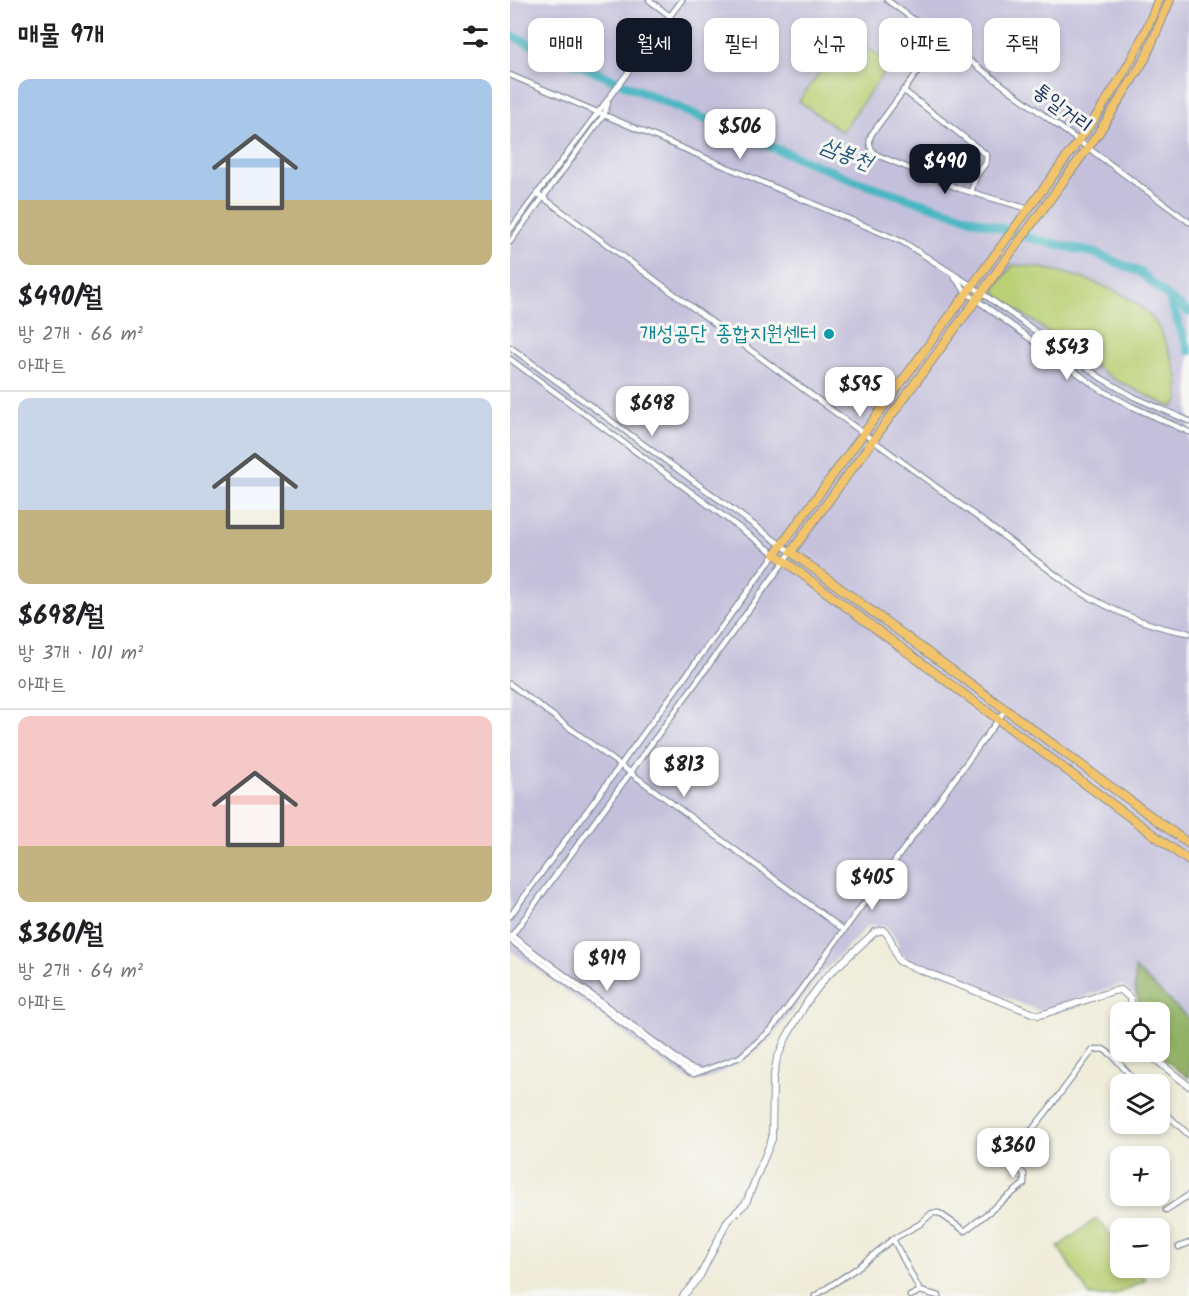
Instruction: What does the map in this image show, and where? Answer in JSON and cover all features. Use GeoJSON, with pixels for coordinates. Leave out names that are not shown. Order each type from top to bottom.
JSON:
{"type":"FeatureCollection","features":[{"type":"Feature","properties":{"kind":"main road"},"geometry":{"type":"LineString","coordinates":[[1158,0],[1129,64],[1078,142],[775,554],[1189,861]]}},
{"type":"Feature","properties":{"kind":"main road"},"geometry":{"type":"LineString","coordinates":[[1170,0],[1154,41],[1136,76],[1088,149],[790,552],[1189,844]]}},
{"type":"Feature","properties":{"kind":"street"},"geometry":{"type":"LineString","coordinates":[[649,0],[670,16]]}},
{"type":"Feature","properties":{"kind":"street"},"geometry":{"type":"LineString","coordinates":[[510,230],[682,0]]}},
{"type":"Feature","properties":{"kind":"street","name":"통일거리"},"geometry":{"type":"LineString","coordinates":[[887,0],[911,18]]}},
{"type":"Feature","properties":{"kind":"street","name":"통일거리"},"geometry":{"type":"LineString","coordinates":[[972,63],[1189,222]]}},
{"type":"Feature","properties":{"kind":"street"},"geometry":{"type":"LineString","coordinates":[[917,72],[871,135],[870,144],[873,153],[929,177],[1029,209]]}},
{"type":"Feature","properties":{"kind":"street"},"geometry":{"type":"LineString","coordinates":[[510,75],[903,242],[953,276],[1098,388],[1131,406],[1189,432]]}},
{"type":"Feature","properties":{"kind":"street"},"geometry":{"type":"LineString","coordinates":[[903,90],[987,155],[986,163],[976,176],[971,192]]}},
{"type":"Feature","properties":{"kind":"street"},"geometry":{"type":"LineString","coordinates":[[510,242],[604,115],[609,100]]}},
{"type":"Feature","properties":{"kind":"street"},"geometry":{"type":"LineString","coordinates":[[537,193],[1075,589],[1103,605],[1143,622],[1162,629],[1189,633]]}},
{"type":"Feature","properties":{"kind":"street"},"geometry":{"type":"LineString","coordinates":[[953,276],[979,297],[1101,378],[1134,397],[1188,420]]}},
{"type":"Feature","properties":{"kind":"street"},"geometry":{"type":"LineString","coordinates":[[510,347],[790,552],[510,937]]}},
{"type":"Feature","properties":{"kind":"street"},"geometry":{"type":"LineString","coordinates":[[510,359],[775,554],[510,916]]}},
{"type":"Feature","properties":{"kind":"street"},"geometry":{"type":"LineString","coordinates":[[510,684],[844,930]]}},
{"type":"Feature","properties":{"kind":"street"},"geometry":{"type":"LineString","coordinates":[[510,937],[688,1072],[694,1074],[740,1057],[771,1030],[1006,709]]}},
{"type":"Feature","properties":{"kind":"street"},"geometry":{"type":"LineString","coordinates":[[682,1296],[700,1276],[728,1220],[746,1203],[762,1165],[772,1139],[773,1079],[777,1059],[786,1038],[807,1002],[826,976],[875,932],[883,930],[886,932],[899,961],[1039,1015],[1113,991],[1122,990],[1131,1002]]}},
{"type":"Feature","properties":{"kind":"street"},"geometry":{"type":"LineString","coordinates":[[510,937],[690,1068],[704,1071]]}},
{"type":"Feature","properties":{"kind":"street"},"geometry":{"type":"LineString","coordinates":[[815,1296],[857,1268],[893,1239],[920,1224],[932,1213],[939,1213],[965,1231],[1024,1184],[1024,1174],[1010,1157],[1093,1050],[1103,1048],[1129,1074]]}},
{"type":"Feature","properties":{"kind":"street"},"geometry":{"type":"LineString","coordinates":[[1159,1062],[1189,1086]]}},
{"type":"Feature","properties":{"kind":"street"},"geometry":{"type":"LineString","coordinates":[[1170,1117],[1189,1135]]}},
{"type":"Feature","properties":{"kind":"street"},"geometry":{"type":"LineString","coordinates":[[1166,1210],[1189,1195]]}},
{"type":"Feature","properties":{"kind":"street"},"geometry":{"type":"LineString","coordinates":[[893,1239],[920,1291]]}},
{"type":"Feature","properties":{"kind":"street"},"geometry":{"type":"LineString","coordinates":[[1179,1247],[1189,1243]]}},
{"type":"Feature","properties":{"kind":"street"},"geometry":{"type":"LineString","coordinates":[[910,1296],[920,1291],[939,1296]]}},
{"type":"Feature","properties":{"kind":"shaded area"},"geometry":{"type":"Polygon","coordinates":[[[510,0],[1189,0],[1189,1078],[1167,1062],[1170,1062],[1170,1002],[1138,1002],[1137,997],[1121,985],[1040,1011],[907,960],[898,950],[898,943],[887,927],[869,925],[818,977],[775,1033],[759,1049],[723,1072],[705,1080],[694,1081],[683,1077],[510,950],[510,0]]]}},
{"type":"Feature","properties":{"kind":"green space"},"geometry":{"type":"Polygon","coordinates":[[[867,48],[879,56],[879,72],[884,72],[842,132],[799,101],[820,72],[867,72],[867,48]]]}},
{"type":"Feature","properties":{"kind":"green space"},"geometry":{"type":"Polygon","coordinates":[[[1013,265],[1070,274],[1110,289],[1143,309],[1158,326],[1168,349],[1178,377],[1179,400],[1173,407],[1112,378],[998,296],[995,290],[997,285],[1013,265]]]}},
{"type":"Feature","properties":{"kind":"green space"},"geometry":{"type":"Polygon","coordinates":[[[1135,968],[1189,1019],[1189,1078],[1167,1062],[1170,1062],[1170,1002],[1138,1002],[1135,988],[1135,968]]]}},
{"type":"Feature","properties":{"kind":"green space"},"geometry":{"type":"Polygon","coordinates":[[[1097,1218],[1110,1234],[1110,1278],[1144,1278],[1146,1280],[1113,1296],[1090,1296],[1058,1247],[1097,1218]]]}},
{"type":"Feature","properties":{"kind":"waterway","name":"삼봉천"},"geometry":{"type":"LineString","coordinates":[[510,35],[730,130],[858,182],[1037,240],[1094,253],[1140,272],[1169,298],[1189,312]]}},
{"type":"Feature","properties":{"kind":"waterway"},"geometry":{"type":"LineString","coordinates":[[1169,298],[1189,351]]}},
{"type":"Feature","properties":{"kind":"place","name":"개성공단 종합지원센터"},"geometry":{"type":"Point","coordinates":[829,334]}}]}
